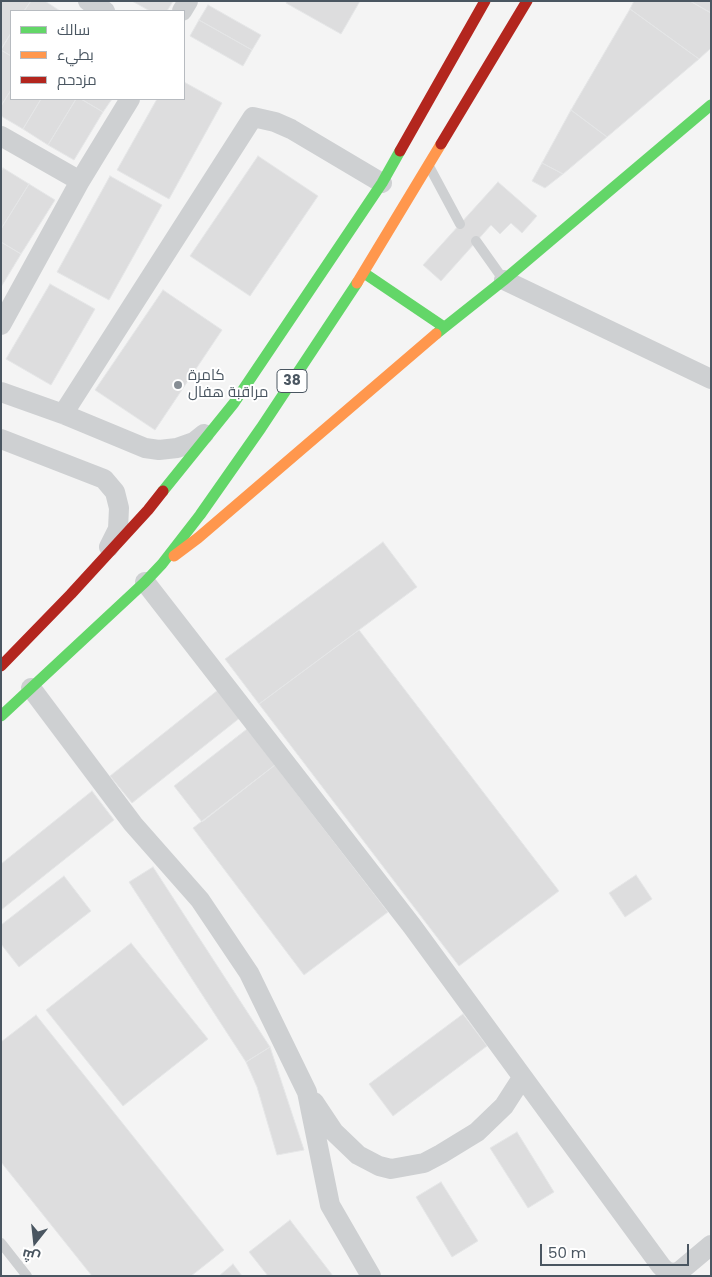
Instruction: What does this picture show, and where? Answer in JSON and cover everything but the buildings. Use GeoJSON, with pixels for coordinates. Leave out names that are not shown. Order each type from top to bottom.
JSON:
{"type":"FeatureCollection","features":[{"type":"Feature","properties":{"kind":"main road","name":"38"},"geometry":{"type":"LineString","coordinates":[[1,666],[71,594],[148,510],[218,424],[382,183],[485,1]]}},
{"type":"Feature","properties":{"kind":"main road","name":"38"},"geometry":{"type":"LineString","coordinates":[[1,716],[162,564],[225,481],[364,273],[527,1]]}},
{"type":"Feature","properties":{"kind":"main road"},"geometry":{"type":"LineString","coordinates":[[162,564],[198,538],[444,328],[504,280],[711,105]]}},
{"type":"Feature","properties":{"kind":"main road"},"geometry":{"type":"LineString","coordinates":[[364,273],[444,328]]}},
{"type":"Feature","properties":{"kind":"street"},"geometry":{"type":"LineString","coordinates":[[88,1],[103,10]]}},
{"type":"Feature","properties":{"kind":"street"},"geometry":{"type":"LineString","coordinates":[[2,321],[80,182],[129,100]]}},
{"type":"Feature","properties":{"kind":"street"},"geometry":{"type":"LineString","coordinates":[[63,414],[253,117],[275,122],[291,129],[382,183]]}},
{"type":"Feature","properties":{"kind":"street"},"geometry":{"type":"LineString","coordinates":[[1,136],[80,182]]}},
{"type":"Feature","properties":{"kind":"street"},"geometry":{"type":"LineString","coordinates":[[504,280],[711,378]]}},
{"type":"Feature","properties":{"kind":"street"},"geometry":{"type":"LineString","coordinates":[[1,392],[63,414],[145,448],[159,450],[177,448],[194,442],[218,424]]}},
{"type":"Feature","properties":{"kind":"street"},"geometry":{"type":"LineString","coordinates":[[1,439],[104,479],[115,492],[119,508],[118,529],[104,556]]}},
{"type":"Feature","properties":{"kind":"street"},"geometry":{"type":"LineString","coordinates":[[144,582],[412,926],[661,1266],[666,1271],[673,1273],[680,1271],[711,1245]]}},
{"type":"Feature","properties":{"kind":"street"},"geometry":{"type":"LineString","coordinates":[[31,688],[133,824],[200,900],[249,973],[308,1092],[334,1132],[358,1155],[379,1166],[391,1169],[424,1163],[477,1132],[504,1106],[522,1078]]}},
{"type":"Feature","properties":{"kind":"street"},"geometry":{"type":"LineString","coordinates":[[308,1092],[330,1205],[371,1276]]}},
{"type":"Feature","properties":{"kind":"lane"},"geometry":{"type":"LineString","coordinates":[[428,165],[460,224]]}},
{"type":"Feature","properties":{"kind":"lane"},"geometry":{"type":"LineString","coordinates":[[476,242],[504,280]]}},
{"type":"Feature","properties":{"kind":"lane"},"geometry":{"type":"LineString","coordinates":[[1,1243],[27,1276]]}},
{"type":"Feature","properties":{"kind":"traffic: fast"},"geometry":{"type":"LineString","coordinates":[[436,334],[504,280],[711,105]]}},
{"type":"Feature","properties":{"kind":"traffic: fast"},"geometry":{"type":"LineString","coordinates":[[163,491],[234,403],[382,183],[400,151]]}},
{"type":"Feature","properties":{"kind":"traffic: fast"},"geometry":{"type":"LineString","coordinates":[[364,273],[444,327]]}},
{"type":"Feature","properties":{"kind":"traffic: fast"},"geometry":{"type":"LineString","coordinates":[[1,716],[162,564],[200,515],[261,428],[357,283]]}},
{"type":"Feature","properties":{"kind":"traffic: slow"},"geometry":{"type":"LineString","coordinates":[[357,283],[441,144]]}},
{"type":"Feature","properties":{"kind":"traffic: slow"},"geometry":{"type":"LineString","coordinates":[[174,556],[198,538],[436,334]]}},
{"type":"Feature","properties":{"kind":"traffic: jam"},"geometry":{"type":"LineString","coordinates":[[400,151],[485,1]]}},
{"type":"Feature","properties":{"kind":"traffic: jam"},"geometry":{"type":"LineString","coordinates":[[441,144],[527,1]]}},
{"type":"Feature","properties":{"kind":"traffic: jam"},"geometry":{"type":"LineString","coordinates":[[1,666],[71,594],[163,491]]}},
{"type":"Feature","properties":{"kind":"place","name":"كامرة مراقبة هفال"},"geometry":{"type":"Point","coordinates":[178,385]}}]}
